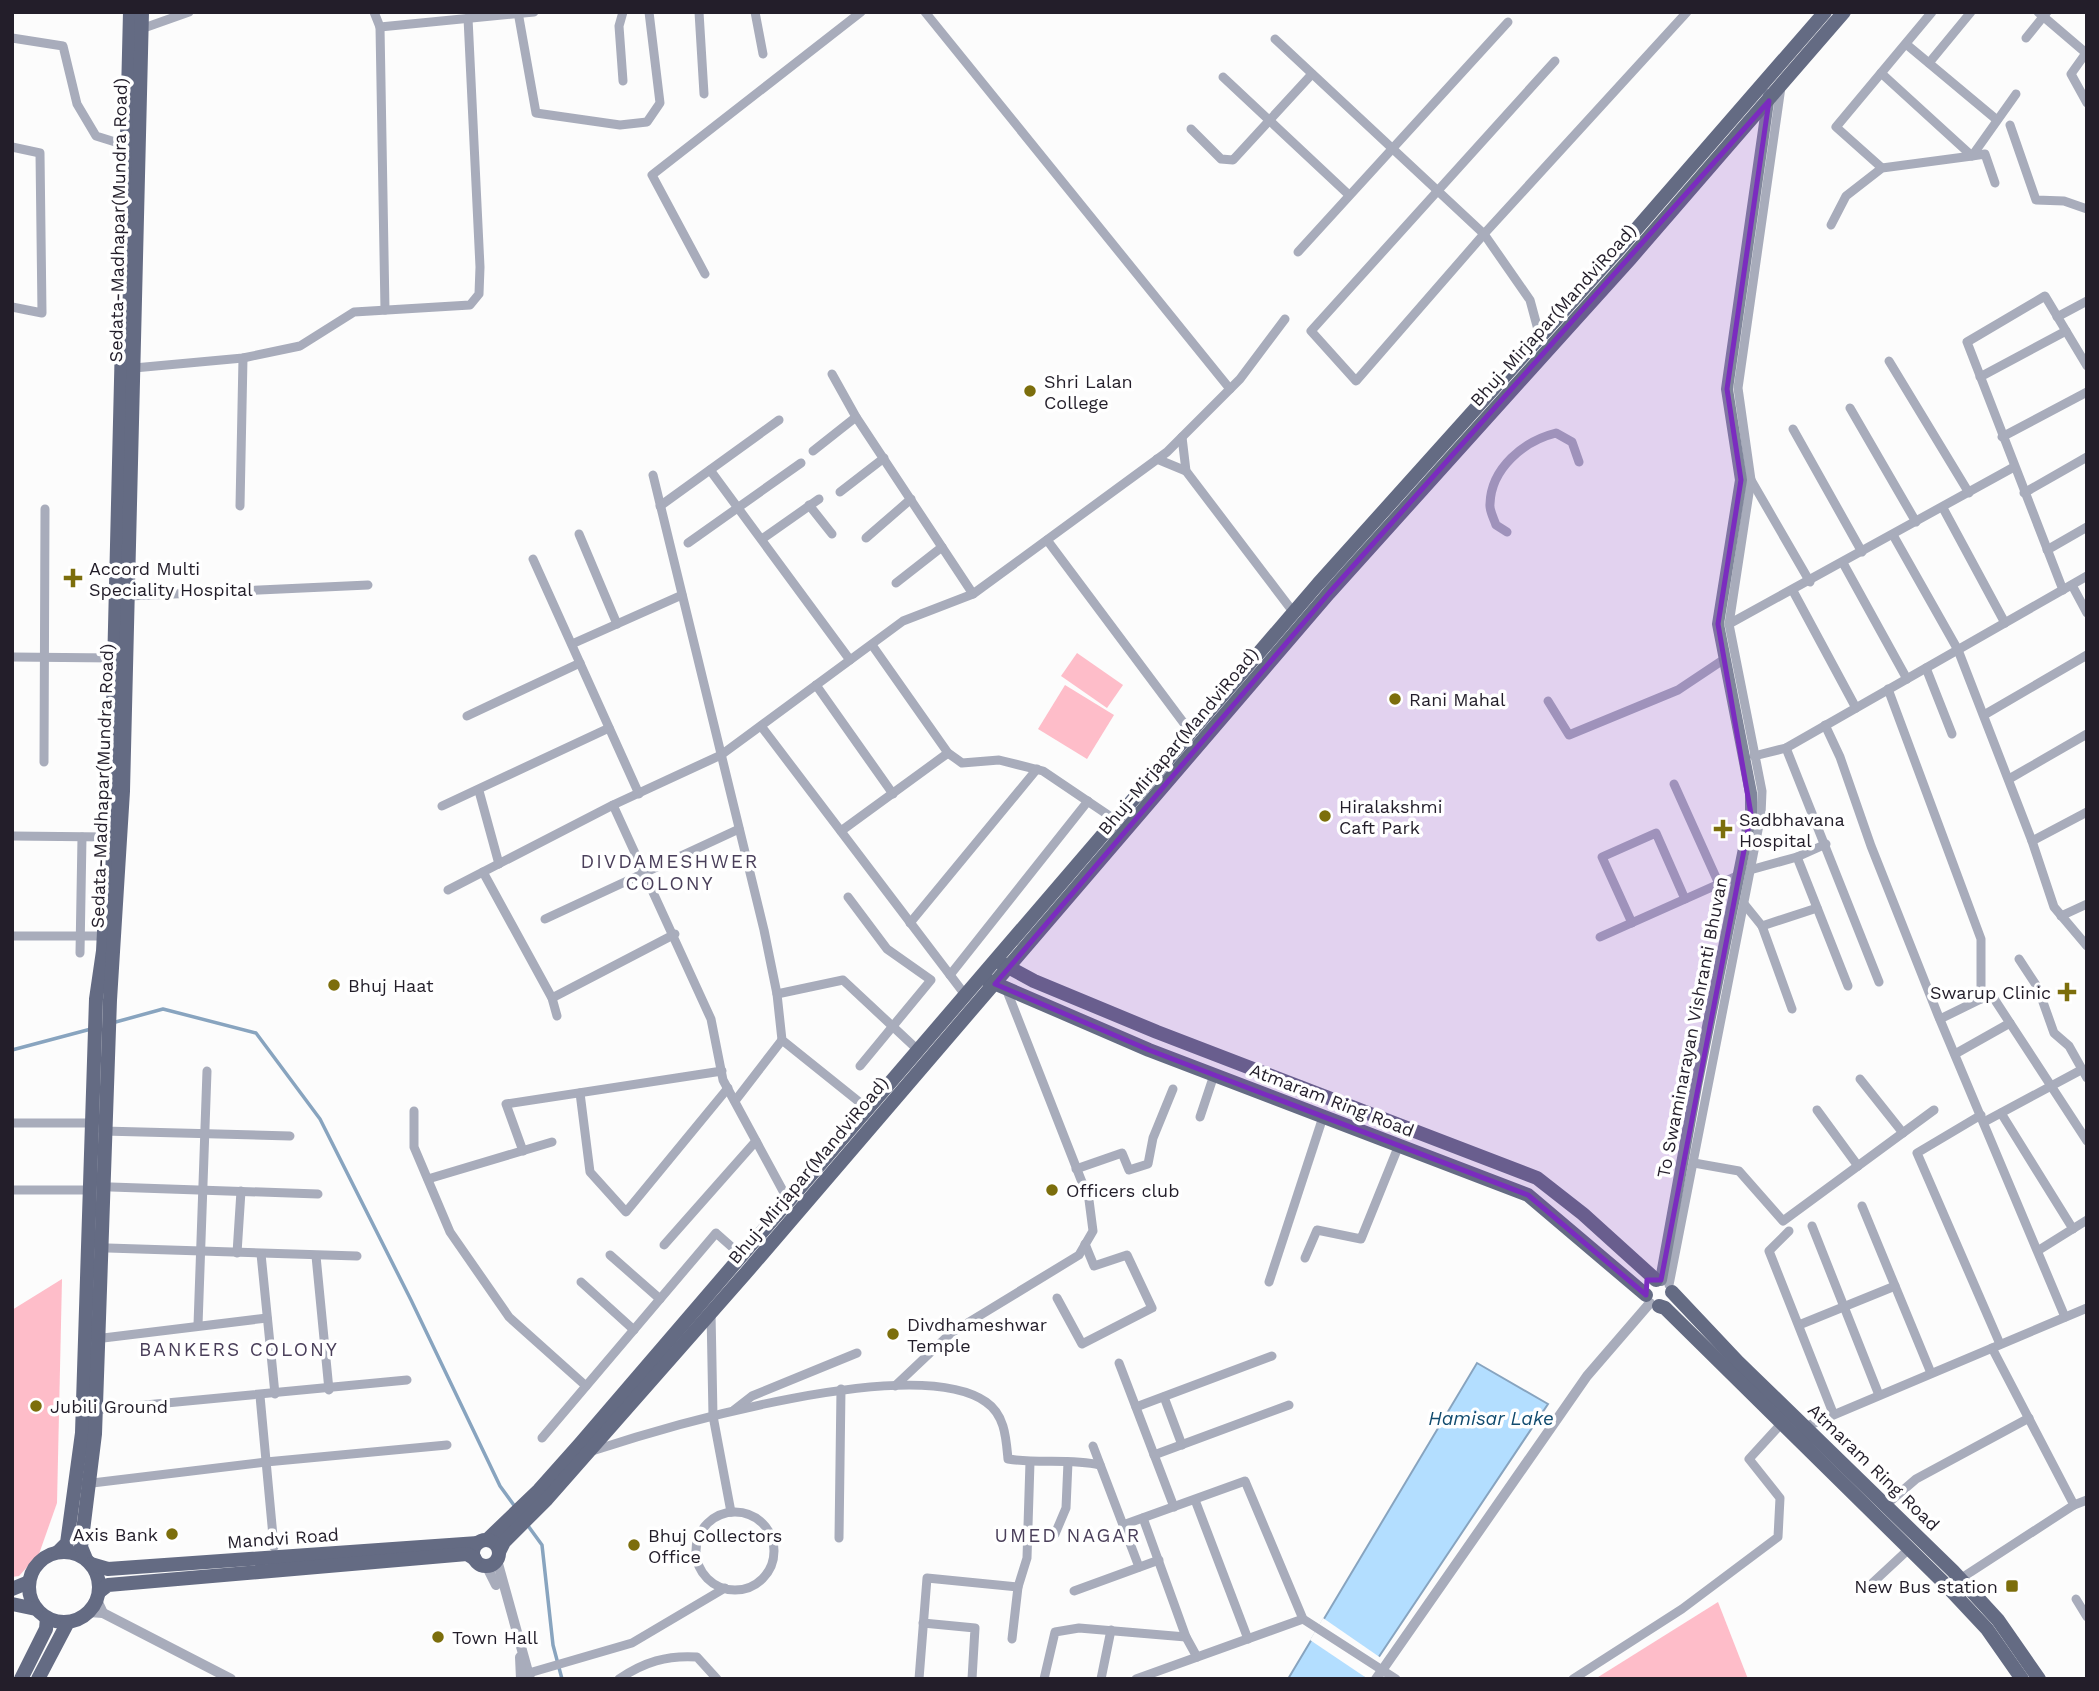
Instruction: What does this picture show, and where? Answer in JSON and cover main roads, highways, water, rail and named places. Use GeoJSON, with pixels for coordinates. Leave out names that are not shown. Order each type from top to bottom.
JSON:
{"type":"FeatureCollection","features":[{"type":"Feature","properties":{"kind":"main road","name":"Sedata-Madhapar(Mundra Road)"},"geometry":{"type":"LineString","coordinates":[[89,1562],[81,1547],[82,1433],[93,1339],[103,936],[115,658],[130,12]]}},
{"type":"Feature","properties":{"kind":"main road","name":"Sedata-Madhapar(Mundra Road)"},"geometry":{"type":"LineString","coordinates":[[103,999],[123,791],[142,12]]}},
{"type":"Feature","properties":{"kind":"main road","name":"Bhuj-Mirjapar(MandviRoad)"},"geometry":{"type":"LineString","coordinates":[[1003,964],[1329,593],[1769,101],[1776,81],[1825,12]]}},
{"type":"Feature","properties":{"kind":"main road","name":"Bhuj-Mirjapar(MandviRoad)"},"geometry":{"type":"LineString","coordinates":[[543,1495],[590,1451],[995,984],[1003,964],[1117,821],[1294,613],[1541,337],[1776,81],[1844,12]]}},
{"type":"Feature","properties":{"kind":"main road","name":"To Swaminarayan Vishranti Bhuvan"},"geometry":{"type":"LineString","coordinates":[[1664,1284],[1696,1086],[1745,872],[1751,814],[1751,793],[1719,638],[1719,604],[1741,480],[1727,389],[1769,101]]}},
{"type":"Feature","properties":{"kind":"main road","name":"Atmaram Ring Road"},"geometry":{"type":"LineString","coordinates":[[1003,964],[1157,1032],[1537,1178],[1664,1284],[1805,1427],[1886,1504],[1998,1620],[2039,1679]]}},
{"type":"Feature","properties":{"kind":"main road","name":"Bhuj-Mirjapar(MandviRoad)"},"geometry":{"type":"LineString","coordinates":[[543,1495],[742,1256],[966,996],[995,984]]}},
{"type":"Feature","properties":{"kind":"main road","name":"Atmaram Ring Road"},"geometry":{"type":"LineString","coordinates":[[995,984],[1214,1075],[1528,1195],[1652,1301],[1910,1548],[1987,1629],[2022,1679]]}},
{"type":"Feature","properties":{"kind":"main road","name":"Sedata-Madhapar(Mundra Road)"},"geometry":{"type":"LineString","coordinates":[[93,1339],[91,1190],[97,1128]]}},
{"type":"Feature","properties":{"kind":"main road"},"geometry":{"type":"LineString","coordinates":[[1664,1284],[1667,1303],[1652,1301],[1648,1286],[1664,1284]]}},
{"type":"Feature","properties":{"kind":"main road","name":"Sedata-Madhapar(Mundra Road)"},"geometry":{"type":"LineString","coordinates":[[58,1552],[67,1543],[82,1483]]}},
{"type":"Feature","properties":{"kind":"main road"},"geometry":{"type":"LineString","coordinates":[[490,1549],[543,1495]]}},
{"type":"Feature","properties":{"kind":"main road","name":"Mandvi Road"},"geometry":{"type":"LineString","coordinates":[[89,1562],[107,1569],[490,1549]]}},
{"type":"Feature","properties":{"kind":"main road","name":"Mandvi Road"},"geometry":{"type":"LineString","coordinates":[[97,1604],[108,1585],[467,1554],[490,1549]]}},
{"type":"Feature","properties":{"kind":"main road"},"geometry":{"type":"LineString","coordinates":[[21,1679],[46,1629],[42,1613],[30,1596],[29,1582],[39,1563],[58,1552],[73,1553],[89,1562],[98,1577],[97,1604],[68,1622],[38,1679]]}},
{"type":"Feature","properties":{"kind":"main road"},"geometry":{"type":"LineString","coordinates":[[12,1589],[29,1582]]}},
{"type":"Feature","properties":{"kind":"main road"},"geometry":{"type":"LineString","coordinates":[[12,1604],[68,1622]]}},
{"type":"Feature","properties":{"kind":"water","name":"Hamisar Lake"},"geometry":{"type":"Polygon","coordinates":[[[1477,1363],[1548,1404],[1364,1679],[1288,1679],[1477,1363]]]}},
{"type":"Feature","properties":{"kind":"waterway"},"geometry":{"type":"LineString","coordinates":[[112,1023],[163,1009],[256,1033],[320,1119],[500,1486],[516,1508]]}},
{"type":"Feature","properties":{"kind":"waterway"},"geometry":{"type":"LineString","coordinates":[[12,1050],[91,1029]]}},
{"type":"Feature","properties":{"kind":"waterway"},"geometry":{"type":"LineString","coordinates":[[526,1523],[542,1545],[553,1645],[562,1679]]}},
{"type":"Feature","properties":{"kind":"place","name":"Shri Lalan College"},"geometry":{"type":"Point","coordinates":[1030,391]}},
{"type":"Feature","properties":{"kind":"place","name":"Accord Multi Speciality Hospital"},"geometry":{"type":"Point","coordinates":[73,578]}},
{"type":"Feature","properties":{"kind":"place","name":"Rani Mahal"},"geometry":{"type":"Point","coordinates":[1395,699]}},
{"type":"Feature","properties":{"kind":"place","name":"Hiralakshmi Caft Park"},"geometry":{"type":"Point","coordinates":[1325,816]}},
{"type":"Feature","properties":{"kind":"place","name":"Sadbhavana Hospital"},"geometry":{"type":"Point","coordinates":[1723,829]}},
{"type":"Feature","properties":{"kind":"place","name":"Bhuj Haat"},"geometry":{"type":"Point","coordinates":[334,985]}},
{"type":"Feature","properties":{"kind":"place","name":"Swarup Clinic"},"geometry":{"type":"Point","coordinates":[2067,992]}},
{"type":"Feature","properties":{"kind":"place","name":"Officers club"},"geometry":{"type":"Point","coordinates":[1052,1190]}},
{"type":"Feature","properties":{"kind":"place","name":"Divdhameshwar Temple"},"geometry":{"type":"Point","coordinates":[893,1334]}},
{"type":"Feature","properties":{"kind":"place","name":"Jubili Ground"},"geometry":{"type":"Point","coordinates":[36,1406]}},
{"type":"Feature","properties":{"kind":"place","name":"Axis Bank"},"geometry":{"type":"Point","coordinates":[172,1534]}},
{"type":"Feature","properties":{"kind":"place","name":"Bhuj Collectors Office"},"geometry":{"type":"Point","coordinates":[634,1545]}},
{"type":"Feature","properties":{"kind":"place","name":"New Bus station"},"geometry":{"type":"Point","coordinates":[2012,1586]}},
{"type":"Feature","properties":{"kind":"place","name":"Town Hall"},"geometry":{"type":"Point","coordinates":[438,1637]}},
{"type":"Feature","properties":{"kind":"district","name":"DIVDAMESHWER COLONY"},"geometry":{"type":"Point","coordinates":[670,872]}},
{"type":"Feature","properties":{"kind":"district","name":"BANKERS COLONY"},"geometry":{"type":"Point","coordinates":[239,1349]}},
{"type":"Feature","properties":{"kind":"district","name":"UMED NAGAR"},"geometry":{"type":"Point","coordinates":[1068,1535]}}]}
